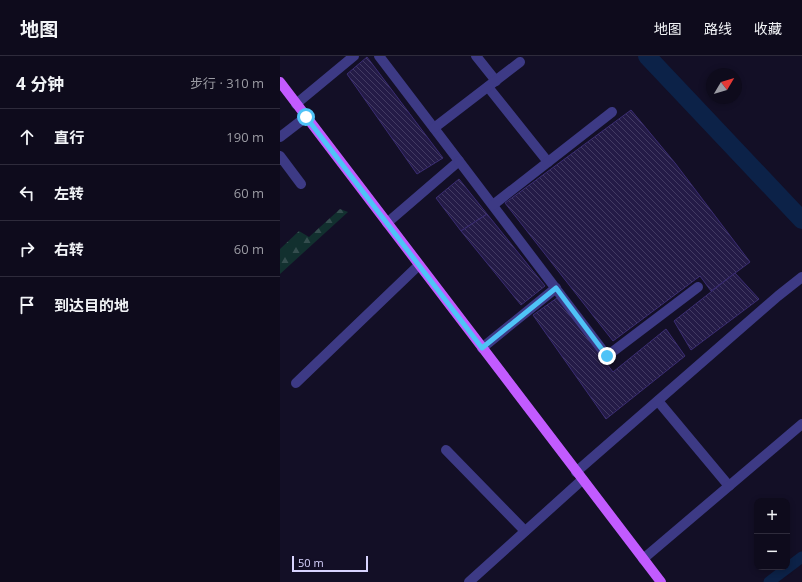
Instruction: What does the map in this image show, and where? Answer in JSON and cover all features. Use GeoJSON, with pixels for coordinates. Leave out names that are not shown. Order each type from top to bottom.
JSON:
{"type":"FeatureCollection","features":[{"type":"Feature","properties":{"kind":"main road"},"geometry":{"type":"LineString","coordinates":[[280,82],[661,582]]}},
{"type":"Feature","properties":{"kind":"street"},"geometry":{"type":"LineString","coordinates":[[296,104],[354,56]]}},
{"type":"Feature","properties":{"kind":"street"},"geometry":{"type":"LineString","coordinates":[[379,56],[607,356],[698,287]]}},
{"type":"Feature","properties":{"kind":"street"},"geometry":{"type":"LineString","coordinates":[[476,56],[492,84],[548,162]]}},
{"type":"Feature","properties":{"kind":"street"},"geometry":{"type":"LineString","coordinates":[[434,128],[520,62]]}},
{"type":"Feature","properties":{"kind":"street"},"geometry":{"type":"LineString","coordinates":[[493,205],[612,112]]}},
{"type":"Feature","properties":{"kind":"street"},"geometry":{"type":"LineString","coordinates":[[280,137],[306,117]]}},
{"type":"Feature","properties":{"kind":"street"},"geometry":{"type":"LineString","coordinates":[[280,156],[301,184]]}},
{"type":"Feature","properties":{"kind":"street"},"geometry":{"type":"LineString","coordinates":[[387,223],[459,161]]}},
{"type":"Feature","properties":{"kind":"street"},"geometry":{"type":"LineString","coordinates":[[296,383],[419,265]]}},
{"type":"Feature","properties":{"kind":"street"},"geometry":{"type":"LineString","coordinates":[[469,582],[525,531],[579,476],[658,401],[778,296],[802,277]]}},
{"type":"Feature","properties":{"kind":"street"},"geometry":{"type":"LineString","coordinates":[[482,348],[556,288]]}},
{"type":"Feature","properties":{"kind":"street"},"geometry":{"type":"LineString","coordinates":[[658,401],[729,486]]}},
{"type":"Feature","properties":{"kind":"street"},"geometry":{"type":"LineString","coordinates":[[643,559],[802,424]]}},
{"type":"Feature","properties":{"kind":"street"},"geometry":{"type":"LineString","coordinates":[[446,450],[525,531]]}},
{"type":"Feature","properties":{"kind":"green space"},"geometry":{"type":"Polygon","coordinates":[[[340,209],[348,212],[280,274],[280,249],[299,231],[309,237],[340,209]]]}},
{"type":"Feature","properties":{"kind":"building"},"geometry":{"type":"Polygon","coordinates":[[[367,57],[443,158],[417,174],[347,74],[367,57]]]}},
{"type":"Feature","properties":{"kind":"building"},"geometry":{"type":"Polygon","coordinates":[[[631,110],[675,163],[750,262],[711,291],[700,276],[613,341],[505,203],[631,110]]]}},
{"type":"Feature","properties":{"kind":"building"},"geometry":{"type":"Polygon","coordinates":[[[459,179],[487,214],[461,231],[436,198],[459,179]]]}},
{"type":"Feature","properties":{"kind":"building"},"geometry":{"type":"Polygon","coordinates":[[[487,214],[545,286],[521,305],[461,231],[487,214]]]}},
{"type":"Feature","properties":{"kind":"building"},"geometry":{"type":"Polygon","coordinates":[[[735,273],[759,299],[691,350],[674,321],[735,273]]]}},
{"type":"Feature","properties":{"kind":"building"},"geometry":{"type":"Polygon","coordinates":[[[557,298],[613,372],[666,329],[685,356],[606,419],[533,315],[557,298]]]}},
{"type":"Feature","properties":{"kind":"waterway"},"geometry":{"type":"LineString","coordinates":[[647,56],[802,220]]}},
{"type":"Feature","properties":{"kind":"waterway"},"geometry":{"type":"LineString","coordinates":[[769,582],[802,557]]}},
{"type":"Feature","properties":{"kind":"route"},"geometry":{"type":"LineString","coordinates":[[306,117],[482,348],[556,288],[607,356]]}}]}
